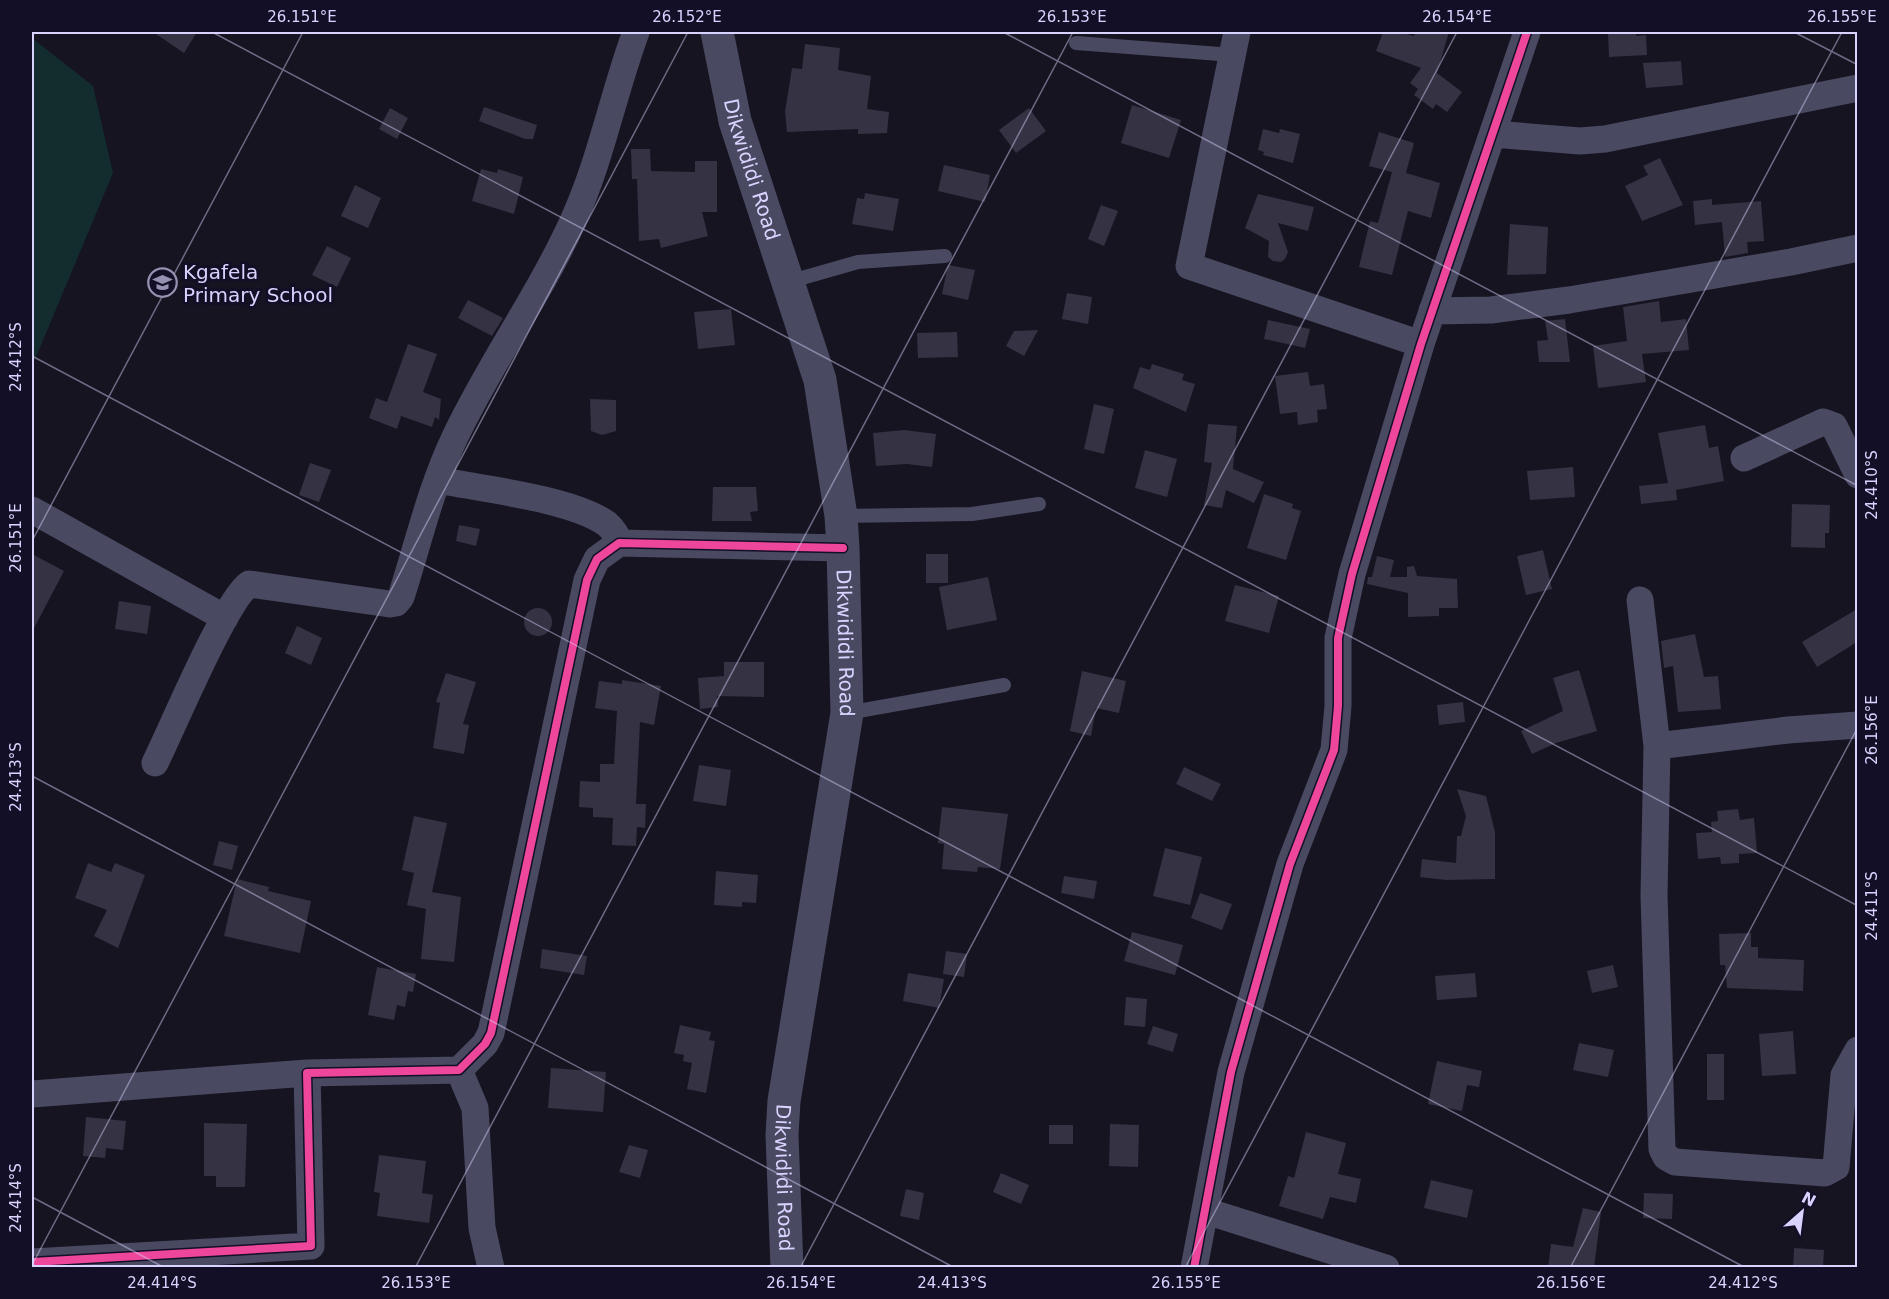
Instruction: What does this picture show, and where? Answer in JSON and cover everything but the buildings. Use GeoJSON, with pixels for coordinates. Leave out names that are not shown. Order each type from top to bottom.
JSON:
{"type":"FeatureCollection","features":[{"type":"Feature","properties":{"kind":"street"},"geometry":{"type":"LineString","coordinates":[[155,763],[225,618],[242,589],[249,584],[396,603],[401,597],[438,480],[455,438],[573,222],[603,142],[621,72],[636,32]]}},
{"type":"Feature","properties":{"kind":"street","name":"Dikwididi Road"},"geometry":{"type":"LineString","coordinates":[[717,32],[735,121],[820,380],[841,516],[843,548],[847,713],[784,1101],[782,1136],[787,1268]]}},
{"type":"Feature","properties":{"kind":"street"},"geometry":{"type":"LineString","coordinates":[[1194,1268],[1231,1072],[1290,864],[1334,750],[1338,706],[1338,638],[1352,574],[1420,344],[1527,32]]}},
{"type":"Feature","properties":{"kind":"street"},"geometry":{"type":"LineString","coordinates":[[1235,43],[1189,266],[1420,344]]}},
{"type":"Feature","properties":{"kind":"street"},"geometry":{"type":"LineString","coordinates":[[1493,134],[1580,141],[1605,139],[1857,88]]}},
{"type":"Feature","properties":{"kind":"street"},"geometry":{"type":"LineString","coordinates":[[1432,310],[1491,310],[1569,300],[1791,262],[1857,248]]}},
{"type":"Feature","properties":{"kind":"street"},"geometry":{"type":"LineString","coordinates":[[1744,458],[1823,422],[1834,426],[1857,475]]}},
{"type":"Feature","properties":{"kind":"street"},"geometry":{"type":"LineString","coordinates":[[438,480],[568,506],[607,524],[615,532],[620,543]]}},
{"type":"Feature","properties":{"kind":"street"},"geometry":{"type":"LineString","coordinates":[[32,510],[225,618]]}},
{"type":"Feature","properties":{"kind":"street"},"geometry":{"type":"LineString","coordinates":[[32,1094],[307,1073],[459,1070],[485,1044],[491,1033],[591,569],[597,559],[620,543],[843,548]]}},
{"type":"Feature","properties":{"kind":"street"},"geometry":{"type":"LineString","coordinates":[[1640,600],[1657,746],[1654,895],[1662,1149],[1666,1157],[1675,1162],[1825,1173],[1832,1171],[1836,1167],[1844,1075],[1857,1050]]}},
{"type":"Feature","properties":{"kind":"street"},"geometry":{"type":"LineString","coordinates":[[1657,746],[1788,730],[1857,725]]}},
{"type":"Feature","properties":{"kind":"street"},"geometry":{"type":"LineString","coordinates":[[459,1070],[475,1108],[482,1228],[491,1268]]}},
{"type":"Feature","properties":{"kind":"street"},"geometry":{"type":"LineString","coordinates":[[32,1262],[311,1257],[307,1073]]}},
{"type":"Feature","properties":{"kind":"street"},"geometry":{"type":"LineString","coordinates":[[1206,1210],[1386,1268]]}},
{"type":"Feature","properties":{"kind":"lane"},"geometry":{"type":"LineString","coordinates":[[1076,43],[1235,43]]}},
{"type":"Feature","properties":{"kind":"lane"},"geometry":{"type":"LineString","coordinates":[[788,282],[858,262],[945,256]]}},
{"type":"Feature","properties":{"kind":"lane"},"geometry":{"type":"LineString","coordinates":[[841,516],[972,514],[1039,504]]}},
{"type":"Feature","properties":{"kind":"lane"},"geometry":{"type":"LineString","coordinates":[[847,713],[1004,685]]}},
{"type":"Feature","properties":{"kind":"green space"},"geometry":{"type":"Polygon","coordinates":[[[32,38],[93,86],[113,173],[36,357],[32,361],[32,38]]]}},
{"type":"Feature","properties":{"kind":"cycle path"},"geometry":{"type":"LineString","coordinates":[[1194,1268],[1231,1072],[1290,864],[1334,750],[1338,706],[1338,638],[1352,574],[1421,344],[1527,32]]}},
{"type":"Feature","properties":{"kind":"cycle path"},"geometry":{"type":"LineString","coordinates":[[32,1262],[311,1246],[307,1073],[459,1070],[485,1044],[491,1033],[587,580],[597,559],[619,543],[843,548]]}},
{"type":"Feature","properties":{"kind":"place","name":"Kgafela Primary School"},"geometry":{"type":"Point","coordinates":[162,283]}}]}
